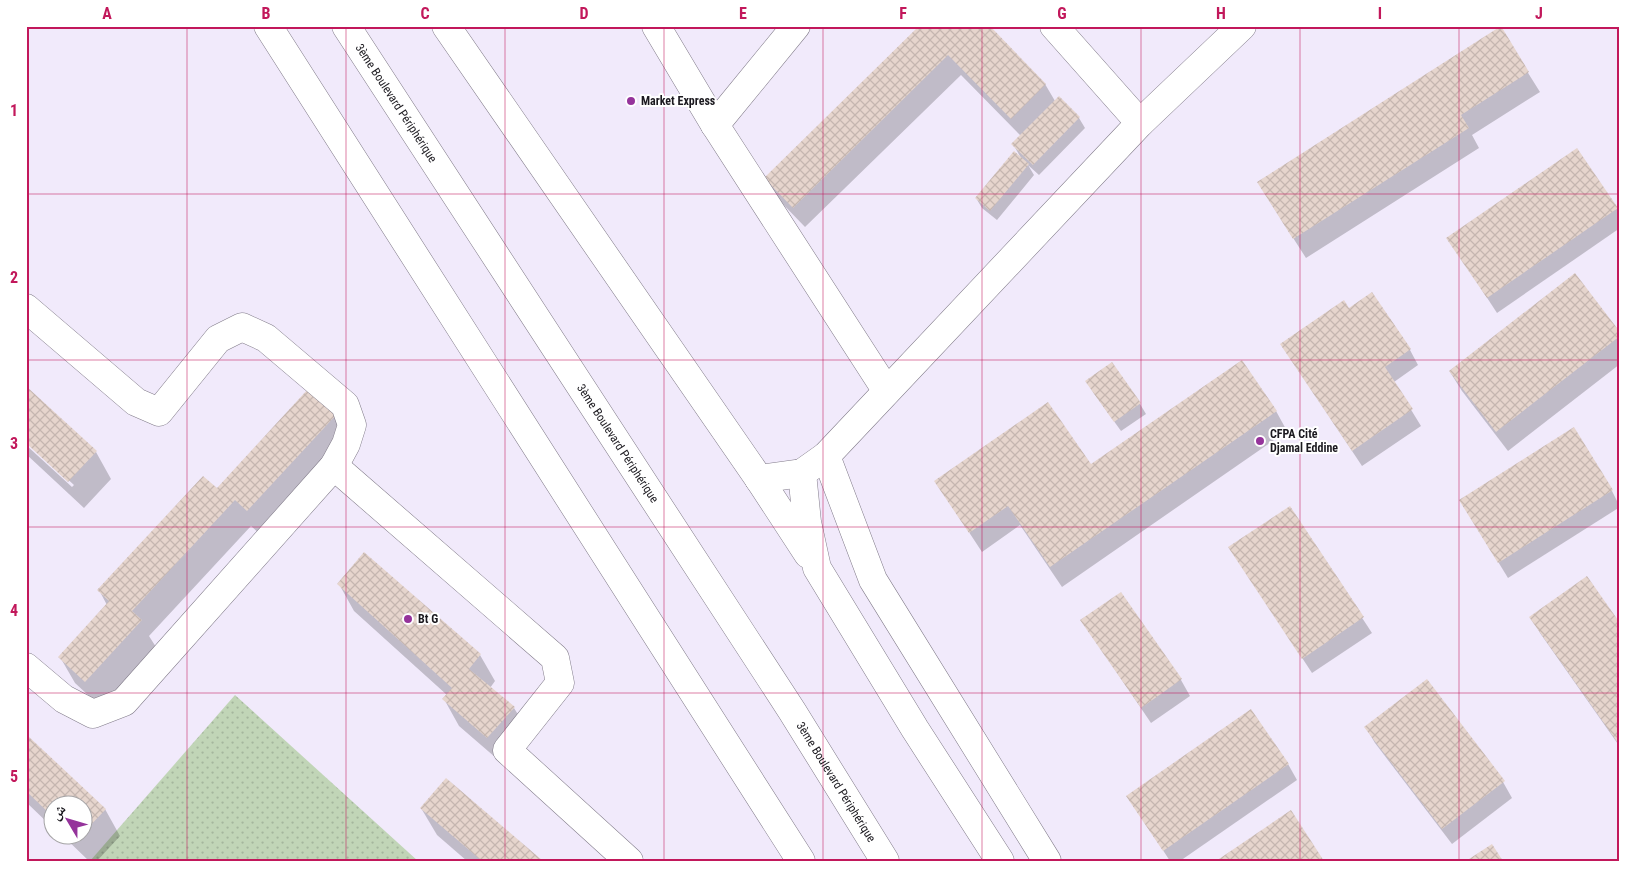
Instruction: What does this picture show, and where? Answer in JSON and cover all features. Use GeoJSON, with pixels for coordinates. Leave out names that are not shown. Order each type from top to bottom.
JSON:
{"type":"FeatureCollection","features":[{"type":"Feature","properties":{"kind":"main road"},"geometry":{"type":"LineString","coordinates":[[268,26],[801,861]]}},
{"type":"Feature","properties":{"kind":"main road","name":"3ème Boulevard Périphérique"},"geometry":{"type":"LineString","coordinates":[[346,26],[792,711],[885,861]]}},
{"type":"Feature","properties":{"kind":"main road"},"geometry":{"type":"LineString","coordinates":[[446,26],[759,480],[1000,861]]}},
{"type":"Feature","properties":{"kind":"main road"},"geometry":{"type":"LineString","coordinates":[[656,26],[715,125],[886,390]]}},
{"type":"Feature","properties":{"kind":"main road"},"geometry":{"type":"LineString","coordinates":[[715,125],[796,26]]}},
{"type":"Feature","properties":{"kind":"main road"},"geometry":{"type":"LineString","coordinates":[[1054,26],[1140,123]]}},
{"type":"Feature","properties":{"kind":"main road"},"geometry":{"type":"LineString","coordinates":[[759,480],[802,473],[826,456],[886,390],[1140,123],[1242,26]]}},
{"type":"Feature","properties":{"kind":"main road"},"geometry":{"type":"LineString","coordinates":[[26,308],[136,402],[159,412],[218,339],[242,327],[266,338],[345,405],[352,424],[346,444],[334,466],[124,702],[93,714],[64,699],[26,667]]}},
{"type":"Feature","properties":{"kind":"main road"},"geometry":{"type":"LineString","coordinates":[[826,456],[873,580],[1048,861]]}},
{"type":"Feature","properties":{"kind":"main road"},"geometry":{"type":"LineString","coordinates":[[334,466],[555,658],[560,683],[507,750],[629,861]]}},
{"type":"Feature","properties":{"kind":"main road"},"geometry":{"type":"LineString","coordinates":[[802,473],[806,522],[816,568]]}},
{"type":"Feature","properties":{"kind":"green space"},"geometry":{"type":"Polygon","coordinates":[[[235,695],[418,861],[90,861],[235,695]]]}},
{"type":"Feature","properties":{"kind":"building"},"geometry":{"type":"Polygon","coordinates":[[[919,26],[990,26],[1046,84],[1011,119],[948,55],[793,208],[764,178],[919,26]]]}},
{"type":"Feature","properties":{"kind":"building"},"geometry":{"type":"Polygon","coordinates":[[[1501,26],[1529,72],[1461,115],[1469,128],[1293,239],[1257,182],[1501,26]]]}},
{"type":"Feature","properties":{"kind":"building"},"geometry":{"type":"Polygon","coordinates":[[[1059,96],[1080,117],[1033,165],[1011,144],[1059,96]]]}},
{"type":"Feature","properties":{"kind":"building"},"geometry":{"type":"Polygon","coordinates":[[[1577,148],[1618,208],[1487,298],[1446,238],[1577,148]]]}},
{"type":"Feature","properties":{"kind":"building"},"geometry":{"type":"Polygon","coordinates":[[[1014,151],[1029,164],[990,211],[975,198],[1014,151]]]}},
{"type":"Feature","properties":{"kind":"building"},"geometry":{"type":"Polygon","coordinates":[[[1575,273],[1620,332],[1620,336],[1496,432],[1449,371],[1575,273]]]}},
{"type":"Feature","properties":{"kind":"building"},"geometry":{"type":"Polygon","coordinates":[[[1372,292],[1411,349],[1385,367],[1413,409],[1352,451],[1280,344],[1344,300],[1349,308],[1372,292]]]}},
{"type":"Feature","properties":{"kind":"building"},"geometry":{"type":"Polygon","coordinates":[[[1242,360],[1277,411],[1050,567],[1008,506],[969,533],[934,481],[1048,402],[1091,464],[1242,360]]]}},
{"type":"Feature","properties":{"kind":"building"},"geometry":{"type":"Polygon","coordinates":[[[1112,362],[1141,403],[1114,422],[1085,381],[1112,362]]]}},
{"type":"Feature","properties":{"kind":"building"},"geometry":{"type":"Polygon","coordinates":[[[26,386],[97,451],[68,482],[26,443],[26,386]]]}},
{"type":"Feature","properties":{"kind":"building"},"geometry":{"type":"Polygon","coordinates":[[[308,389],[336,415],[247,511],[235,500],[132,611],[142,620],[85,682],[58,657],[109,601],[97,590],[203,476],[217,488],[308,389]]]}},
{"type":"Feature","properties":{"kind":"building"},"geometry":{"type":"Polygon","coordinates":[[[1574,427],[1613,490],[1498,563],[1459,500],[1574,427]]]}},
{"type":"Feature","properties":{"kind":"building"},"geometry":{"type":"Polygon","coordinates":[[[1290,506],[1364,617],[1302,659],[1228,547],[1290,506]]]}},
{"type":"Feature","properties":{"kind":"building","name":"Bt G"},"geometry":{"type":"Polygon","coordinates":[[[364,552],[481,654],[469,669],[515,707],[487,738],[442,699],[452,688],[337,584],[364,552]]]}},
{"type":"Feature","properties":{"kind":"building"},"geometry":{"type":"Polygon","coordinates":[[[1587,576],[1620,623],[1618,743],[1529,617],[1587,576]]]}},
{"type":"Feature","properties":{"kind":"building"},"geometry":{"type":"Polygon","coordinates":[[[1121,592],[1182,679],[1141,708],[1080,620],[1121,592]]]}},
{"type":"Feature","properties":{"kind":"building"},"geometry":{"type":"Polygon","coordinates":[[[1427,679],[1505,781],[1442,829],[1364,727],[1427,679]]]}},
{"type":"Feature","properties":{"kind":"building"},"geometry":{"type":"Polygon","coordinates":[[[1251,709],[1289,764],[1163,851],[1126,796],[1251,709]]]}},
{"type":"Feature","properties":{"kind":"building"},"geometry":{"type":"Polygon","coordinates":[[[26,734],[90,794],[42,794],[42,806],[26,791],[26,734]]]}},
{"type":"Feature","properties":{"kind":"building"},"geometry":{"type":"Polygon","coordinates":[[[446,778],[543,861],[482,861],[420,808],[446,778]]]}},
{"type":"Feature","properties":{"kind":"building"},"geometry":{"type":"Polygon","coordinates":[[[92,796],[106,809],[92,824],[92,796]]]}},
{"type":"Feature","properties":{"kind":"building"},"geometry":{"type":"Polygon","coordinates":[[[1291,810],[1324,861],[1216,861],[1291,810]]]}},
{"type":"Feature","properties":{"kind":"building"},"geometry":{"type":"Polygon","coordinates":[[[1492,844],[1503,861],[1466,861],[1492,844]]]}},
{"type":"Feature","properties":{"kind":"place","name":"Market Express"},"geometry":{"type":"Point","coordinates":[631,101]}},
{"type":"Feature","properties":{"kind":"place","name":"CFPA Cité Djamal Eddine"},"geometry":{"type":"Point","coordinates":[1260,441]}},
{"type":"Feature","properties":{"kind":"place","name":"Bt G"},"geometry":{"type":"Point","coordinates":[408,619]}}]}
